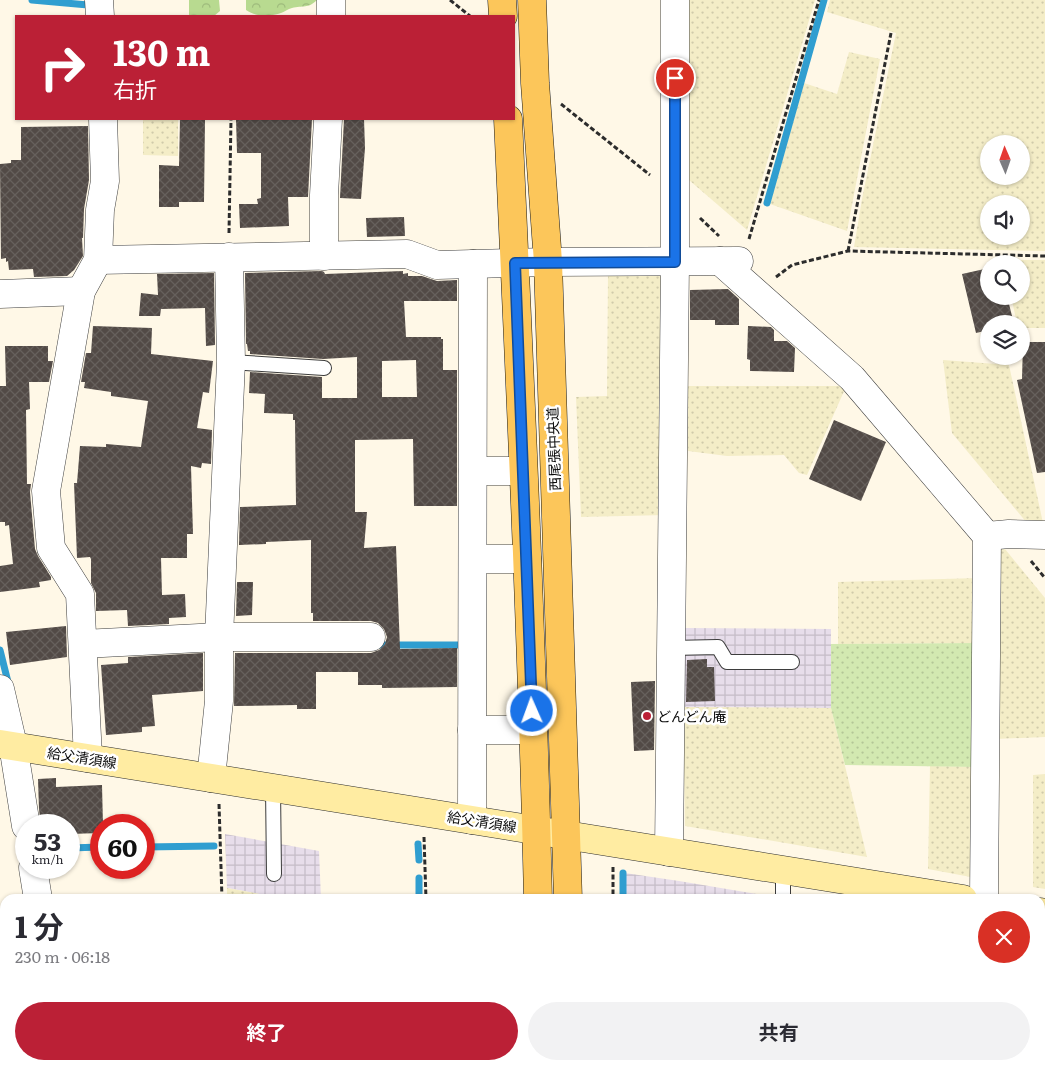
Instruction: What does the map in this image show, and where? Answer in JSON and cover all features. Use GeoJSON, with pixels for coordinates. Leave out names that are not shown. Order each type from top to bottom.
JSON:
{"type":"FeatureCollection","features":[{"type":"Feature","properties":{"kind":"main road"},"geometry":{"type":"LineString","coordinates":[[502,0],[503,15]]}},
{"type":"Feature","properties":{"kind":"main road","name":"西尾張中央道"},"geometry":{"type":"LineString","coordinates":[[532,0],[535,83],[548,262],[568,894]]}},
{"type":"Feature","properties":{"kind":"main road"},"geometry":{"type":"LineString","coordinates":[[508,120],[527,559],[538,894]]}},
{"type":"Feature","properties":{"kind":"main road","name":"給父清須線"},"geometry":{"type":"LineString","coordinates":[[6,745],[932,894]]}},
{"type":"Feature","properties":{"kind":"street"},"geometry":{"type":"LineString","coordinates":[[99,0],[100,15]]}},
{"type":"Feature","properties":{"kind":"street"},"geometry":{"type":"LineString","coordinates":[[331,0],[331,15]]}},
{"type":"Feature","properties":{"kind":"street"},"geometry":{"type":"LineString","coordinates":[[669,852],[675,262],[675,0]]}},
{"type":"Feature","properties":{"kind":"street"},"geometry":{"type":"LineString","coordinates":[[88,758],[80,594],[51,548],[46,490],[81,291],[98,260],[100,210],[105,181],[103,120]]}},
{"type":"Feature","properties":{"kind":"street"},"geometry":{"type":"LineString","coordinates":[[324,256],[324,195],[328,120]]}},
{"type":"Feature","properties":{"kind":"street"},"geometry":{"type":"LineString","coordinates":[[98,260],[407,254],[437,265],[548,262],[675,262],[739,254],[852,378],[987,536],[984,894]]}},
{"type":"Feature","properties":{"kind":"street"},"geometry":{"type":"LineString","coordinates":[[214,778],[219,701],[219,637],[231,362],[229,257]]}},
{"type":"Feature","properties":{"kind":"street"},"geometry":{"type":"LineString","coordinates":[[472,820],[473,264]]}},
{"type":"Feature","properties":{"kind":"street"},"geometry":{"type":"LineString","coordinates":[[0,294],[81,291]]}},
{"type":"Feature","properties":{"kind":"street"},"geometry":{"type":"LineString","coordinates":[[472,471],[523,471]]}},
{"type":"Feature","properties":{"kind":"street"},"geometry":{"type":"LineString","coordinates":[[987,536],[1009,534],[1045,535]]}},
{"type":"Feature","properties":{"kind":"street"},"geometry":{"type":"LineString","coordinates":[[472,559],[527,559]]}},
{"type":"Feature","properties":{"kind":"street"},"geometry":{"type":"LineString","coordinates":[[83,644],[219,637],[371,637]]}},
{"type":"Feature","properties":{"kind":"street"},"geometry":{"type":"LineString","coordinates":[[0,689],[6,745],[23,814]]}},
{"type":"Feature","properties":{"kind":"street"},"geometry":{"type":"LineString","coordinates":[[472,730],[533,730]]}},
{"type":"Feature","properties":{"kind":"street"},"geometry":{"type":"LineString","coordinates":[[35,879],[37,894]]}},
{"type":"Feature","properties":{"kind":"lane"},"geometry":{"type":"LineString","coordinates":[[231,362],[324,368]]}},
{"type":"Feature","properties":{"kind":"lane"},"geometry":{"type":"LineString","coordinates":[[671,648],[718,648],[728,662],[792,662]]}},
{"type":"Feature","properties":{"kind":"lane"},"geometry":{"type":"LineString","coordinates":[[273,788],[274,874]]}},
{"type":"Feature","properties":{"kind":"lane"},"geometry":{"type":"LineString","coordinates":[[783,870],[783,894]]}},
{"type":"Feature","properties":{"kind":"path"},"geometry":{"type":"LineString","coordinates":[[450,0],[469,15]]}},
{"type":"Feature","properties":{"kind":"path"},"geometry":{"type":"LineString","coordinates":[[739,254],[819,0]]}},
{"type":"Feature","properties":{"kind":"path"},"geometry":{"type":"LineString","coordinates":[[848,251],[891,33]]}},
{"type":"Feature","properties":{"kind":"path"},"geometry":{"type":"LineString","coordinates":[[229,257],[231,120]]}},
{"type":"Feature","properties":{"kind":"path"},"geometry":{"type":"LineString","coordinates":[[770,281],[792,265],[848,251],[1045,256]]}},
{"type":"Feature","properties":{"kind":"path"},"geometry":{"type":"LineString","coordinates":[[214,778],[222,894]]}},
{"type":"Feature","properties":{"kind":"path"},"geometry":{"type":"LineString","coordinates":[[424,812],[426,894]]}},
{"type":"Feature","properties":{"kind":"path"},"geometry":{"type":"LineString","coordinates":[[613,843],[613,894]]}},
{"type":"Feature","properties":{"kind":"shaded area"},"geometry":{"type":"Polygon","coordinates":[[[682,0],[815,0],[747,230],[682,174],[682,0]]]}},
{"type":"Feature","properties":{"kind":"shaded area"},"geometry":{"type":"Polygon","coordinates":[[[830,0],[1045,0],[1045,251],[854,247],[896,33],[827,12],[830,0]]]}},
{"type":"Feature","properties":{"kind":"shaded area"},"geometry":{"type":"Polygon","coordinates":[[[849,52],[880,59],[847,231],[770,204],[804,83],[837,94],[849,52]]]}},
{"type":"Feature","properties":{"kind":"shaded area"},"geometry":{"type":"Polygon","coordinates":[[[143,120],[178,120],[178,156],[143,155],[143,120]]]}},
{"type":"Feature","properties":{"kind":"shaded area"},"geometry":{"type":"Polygon","coordinates":[[[1030,260],[1045,260],[1045,328],[1030,328],[1030,315],[1015,315],[1013,305],[1030,305],[1030,260]]]}},
{"type":"Feature","properties":{"kind":"shaded area"},"geometry":{"type":"Polygon","coordinates":[[[608,274],[669,274],[666,515],[581,517],[576,397],[607,396],[608,274]]]}},
{"type":"Feature","properties":{"kind":"shaded area"},"geometry":{"type":"Polygon","coordinates":[[[943,360],[980,363],[980,365],[1009,365],[1043,523],[1027,523],[952,433],[943,360]]]}},
{"type":"Feature","properties":{"kind":"shaded area"},"geometry":{"type":"Polygon","coordinates":[[[687,386],[841,386],[845,389],[807,475],[799,473],[784,455],[727,456],[688,451],[687,386]]]}},
{"type":"Feature","properties":{"kind":"shaded area"},"geometry":{"type":"Polygon","coordinates":[[[1005,549],[1045,598],[1045,737],[995,739],[997,550],[1005,549]]]}},
{"type":"Feature","properties":{"kind":"shaded area"},"geometry":{"type":"Polygon","coordinates":[[[978,578],[978,643],[838,644],[838,582],[978,578]]]}},
{"type":"Feature","properties":{"kind":"shaded area"},"geometry":{"type":"Polygon","coordinates":[[[684,628],[831,629],[831,708],[683,707],[684,628]]]}},
{"type":"Feature","properties":{"kind":"shaded area"},"geometry":{"type":"Polygon","coordinates":[[[683,707],[831,708],[867,857],[685,826],[683,707]]]}},
{"type":"Feature","properties":{"kind":"shaded area"},"geometry":{"type":"Polygon","coordinates":[[[930,766],[977,767],[976,878],[928,869],[930,766]]]}},
{"type":"Feature","properties":{"kind":"shaded area"},"geometry":{"type":"Polygon","coordinates":[[[1045,774],[1045,889],[1033,887],[1033,775],[1045,774]]]}},
{"type":"Feature","properties":{"kind":"shaded area"},"geometry":{"type":"Polygon","coordinates":[[[225,834],[319,851],[321,894],[260,894],[227,888],[225,834]]]}},
{"type":"Feature","properties":{"kind":"shaded area"},"geometry":{"type":"Polygon","coordinates":[[[625,873],[757,894],[626,894],[625,873]]]}},
{"type":"Feature","properties":{"kind":"shaded area"},"geometry":{"type":"Polygon","coordinates":[[[227,888],[260,894],[227,894],[227,888]]]}},
{"type":"Feature","properties":{"kind":"green space"},"geometry":{"type":"Polygon","coordinates":[[[189,0],[219,0],[220,11],[215,15],[189,15],[189,0]]]}},
{"type":"Feature","properties":{"kind":"green space"},"geometry":{"type":"Polygon","coordinates":[[[246,0],[317,0],[308,6],[292,8],[272,15],[258,15],[246,10],[246,0]]]}},
{"type":"Feature","properties":{"kind":"green space"},"geometry":{"type":"Polygon","coordinates":[[[978,643],[977,767],[845,765],[831,708],[831,644],[978,643]]]}},
{"type":"Feature","properties":{"kind":"building"},"geometry":{"type":"Polygon","coordinates":[[[180,120],[205,120],[204,202],[179,202],[179,207],[159,207],[159,165],[179,166],[180,120]]]}},
{"type":"Feature","properties":{"kind":"building"},"geometry":{"type":"Polygon","coordinates":[[[236,120],[312,120],[308,197],[288,197],[289,226],[240,228],[239,204],[258,204],[257,199],[261,198],[261,153],[237,153],[236,120]]]}},
{"type":"Feature","properties":{"kind":"building"},"geometry":{"type":"Polygon","coordinates":[[[344,120],[364,120],[365,148],[361,199],[340,198],[344,120]]]}},
{"type":"Feature","properties":{"kind":"building"},"geometry":{"type":"Polygon","coordinates":[[[88,126],[89,180],[84,209],[83,256],[74,270],[67,276],[34,277],[33,269],[9,270],[6,258],[1,259],[0,164],[11,163],[11,160],[21,160],[21,127],[88,126]]]}},
{"type":"Feature","properties":{"kind":"building"},"geometry":{"type":"Polygon","coordinates":[[[404,217],[405,236],[367,237],[366,218],[404,217]]]}},
{"type":"Feature","properties":{"kind":"building"},"geometry":{"type":"Polygon","coordinates":[[[980,270],[980,305],[1009,305],[1012,315],[980,315],[980,332],[976,333],[962,274],[980,270]]]}},
{"type":"Feature","properties":{"kind":"building"},"geometry":{"type":"Polygon","coordinates":[[[322,271],[325,274],[403,271],[403,274],[408,273],[408,276],[422,276],[437,281],[457,280],[457,301],[404,301],[406,337],[441,337],[443,339],[443,370],[457,370],[457,506],[414,506],[413,439],[355,440],[355,512],[367,512],[364,548],[396,546],[400,649],[457,648],[457,687],[382,688],[382,685],[358,685],[358,672],[316,672],[316,709],[297,709],[297,705],[234,706],[235,653],[371,653],[379,650],[385,644],[387,637],[384,629],[378,623],[371,621],[313,621],[313,613],[311,613],[311,540],[239,545],[240,507],[296,505],[295,420],[293,420],[293,414],[264,413],[265,394],[249,393],[250,372],[322,377],[322,398],[357,398],[357,357],[323,359],[250,354],[246,344],[245,273],[322,271]],[[416,360],[382,361],[382,397],[417,397],[416,360]]]}},
{"type":"Feature","properties":{"kind":"building"},"geometry":{"type":"Polygon","coordinates":[[[214,273],[215,345],[206,346],[205,308],[161,309],[160,316],[139,316],[141,293],[158,295],[157,274],[214,273]]]}},
{"type":"Feature","properties":{"kind":"building"},"geometry":{"type":"Polygon","coordinates":[[[728,289],[739,299],[739,325],[715,325],[715,320],[690,320],[690,290],[728,289]]]}},
{"type":"Feature","properties":{"kind":"building"},"geometry":{"type":"Polygon","coordinates":[[[93,326],[152,328],[151,354],[213,361],[209,393],[203,392],[197,428],[212,430],[211,464],[202,463],[201,468],[191,466],[193,534],[187,534],[187,558],[161,558],[162,595],[185,594],[186,617],[169,618],[169,624],[128,626],[127,610],[96,611],[96,593],[91,583],[91,559],[90,557],[77,558],[74,483],[77,483],[80,446],[106,447],[106,444],[141,447],[148,401],[111,396],[111,392],[84,388],[85,382],[81,382],[86,353],[91,353],[93,326]]]}},
{"type":"Feature","properties":{"kind":"building"},"geometry":{"type":"Polygon","coordinates":[[[748,326],[771,327],[774,330],[774,341],[787,341],[795,348],[794,372],[750,371],[750,360],[747,359],[748,326]]]}},
{"type":"Feature","properties":{"kind":"building"},"geometry":{"type":"Polygon","coordinates":[[[1030,342],[1045,342],[1045,472],[1037,473],[1017,380],[1022,379],[1022,365],[1030,365],[1030,342]]]}},
{"type":"Feature","properties":{"kind":"building"},"geometry":{"type":"Polygon","coordinates":[[[5,346],[48,346],[48,361],[53,361],[49,382],[29,382],[30,409],[26,410],[27,484],[31,484],[35,549],[51,580],[39,582],[40,587],[0,592],[0,566],[13,564],[9,525],[5,526],[5,522],[0,522],[0,386],[6,386],[5,346]]]}},
{"type":"Feature","properties":{"kind":"building"},"geometry":{"type":"Polygon","coordinates":[[[834,420],[886,442],[861,501],[809,479],[834,420]]]}},
{"type":"Feature","properties":{"kind":"building"},"geometry":{"type":"Polygon","coordinates":[[[237,582],[253,582],[252,615],[236,616],[237,582]]]}},
{"type":"Feature","properties":{"kind":"building"},"geometry":{"type":"Polygon","coordinates":[[[66,626],[67,657],[10,665],[6,632],[66,626]]]}},
{"type":"Feature","properties":{"kind":"building"},"geometry":{"type":"Polygon","coordinates":[[[203,653],[203,691],[152,695],[155,726],[142,727],[142,732],[106,735],[101,665],[128,663],[128,657],[203,653]]]}},
{"type":"Feature","properties":{"kind":"building"},"geometry":{"type":"Polygon","coordinates":[[[707,659],[707,667],[714,667],[715,701],[686,702],[687,660],[707,659]]]}},
{"type":"Feature","properties":{"kind":"building","name":"どんどん庵"},"geometry":{"type":"Polygon","coordinates":[[[655,681],[654,750],[634,751],[631,682],[655,681]]]}},
{"type":"Feature","properties":{"kind":"building"},"geometry":{"type":"Polygon","coordinates":[[[56,778],[56,787],[102,785],[103,814],[90,814],[90,833],[80,834],[80,814],[40,814],[38,779],[56,778]]]}},
{"type":"Feature","properties":{"kind":"waterway"},"geometry":{"type":"LineString","coordinates":[[32,0],[88,5]]}},
{"type":"Feature","properties":{"kind":"waterway"},"geometry":{"type":"LineString","coordinates":[[767,203],[824,0]]}},
{"type":"Feature","properties":{"kind":"waterway"},"geometry":{"type":"LineString","coordinates":[[374,645],[464,645]]}},
{"type":"Feature","properties":{"kind":"waterway"},"geometry":{"type":"LineString","coordinates":[[0,650],[9,686]]}},
{"type":"Feature","properties":{"kind":"waterway"},"geometry":{"type":"LineString","coordinates":[[418,844],[419,860]]}},
{"type":"Feature","properties":{"kind":"waterway"},"geometry":{"type":"LineString","coordinates":[[155,847],[214,846]]}},
{"type":"Feature","properties":{"kind":"waterway"},"geometry":{"type":"LineString","coordinates":[[80,848],[90,847]]}},
{"type":"Feature","properties":{"kind":"waterway"},"geometry":{"type":"LineString","coordinates":[[623,873],[623,894]]}},
{"type":"Feature","properties":{"kind":"waterway"},"geometry":{"type":"LineString","coordinates":[[419,878],[419,894]]}},
{"type":"Feature","properties":{"kind":"place","name":"どんどん庵"},"geometry":{"type":"Point","coordinates":[647,716]}},
{"type":"Feature","properties":{"kind":"route"},"geometry":{"type":"LineString","coordinates":[[532,711],[515,263],[675,262],[675,78]]}}]}
